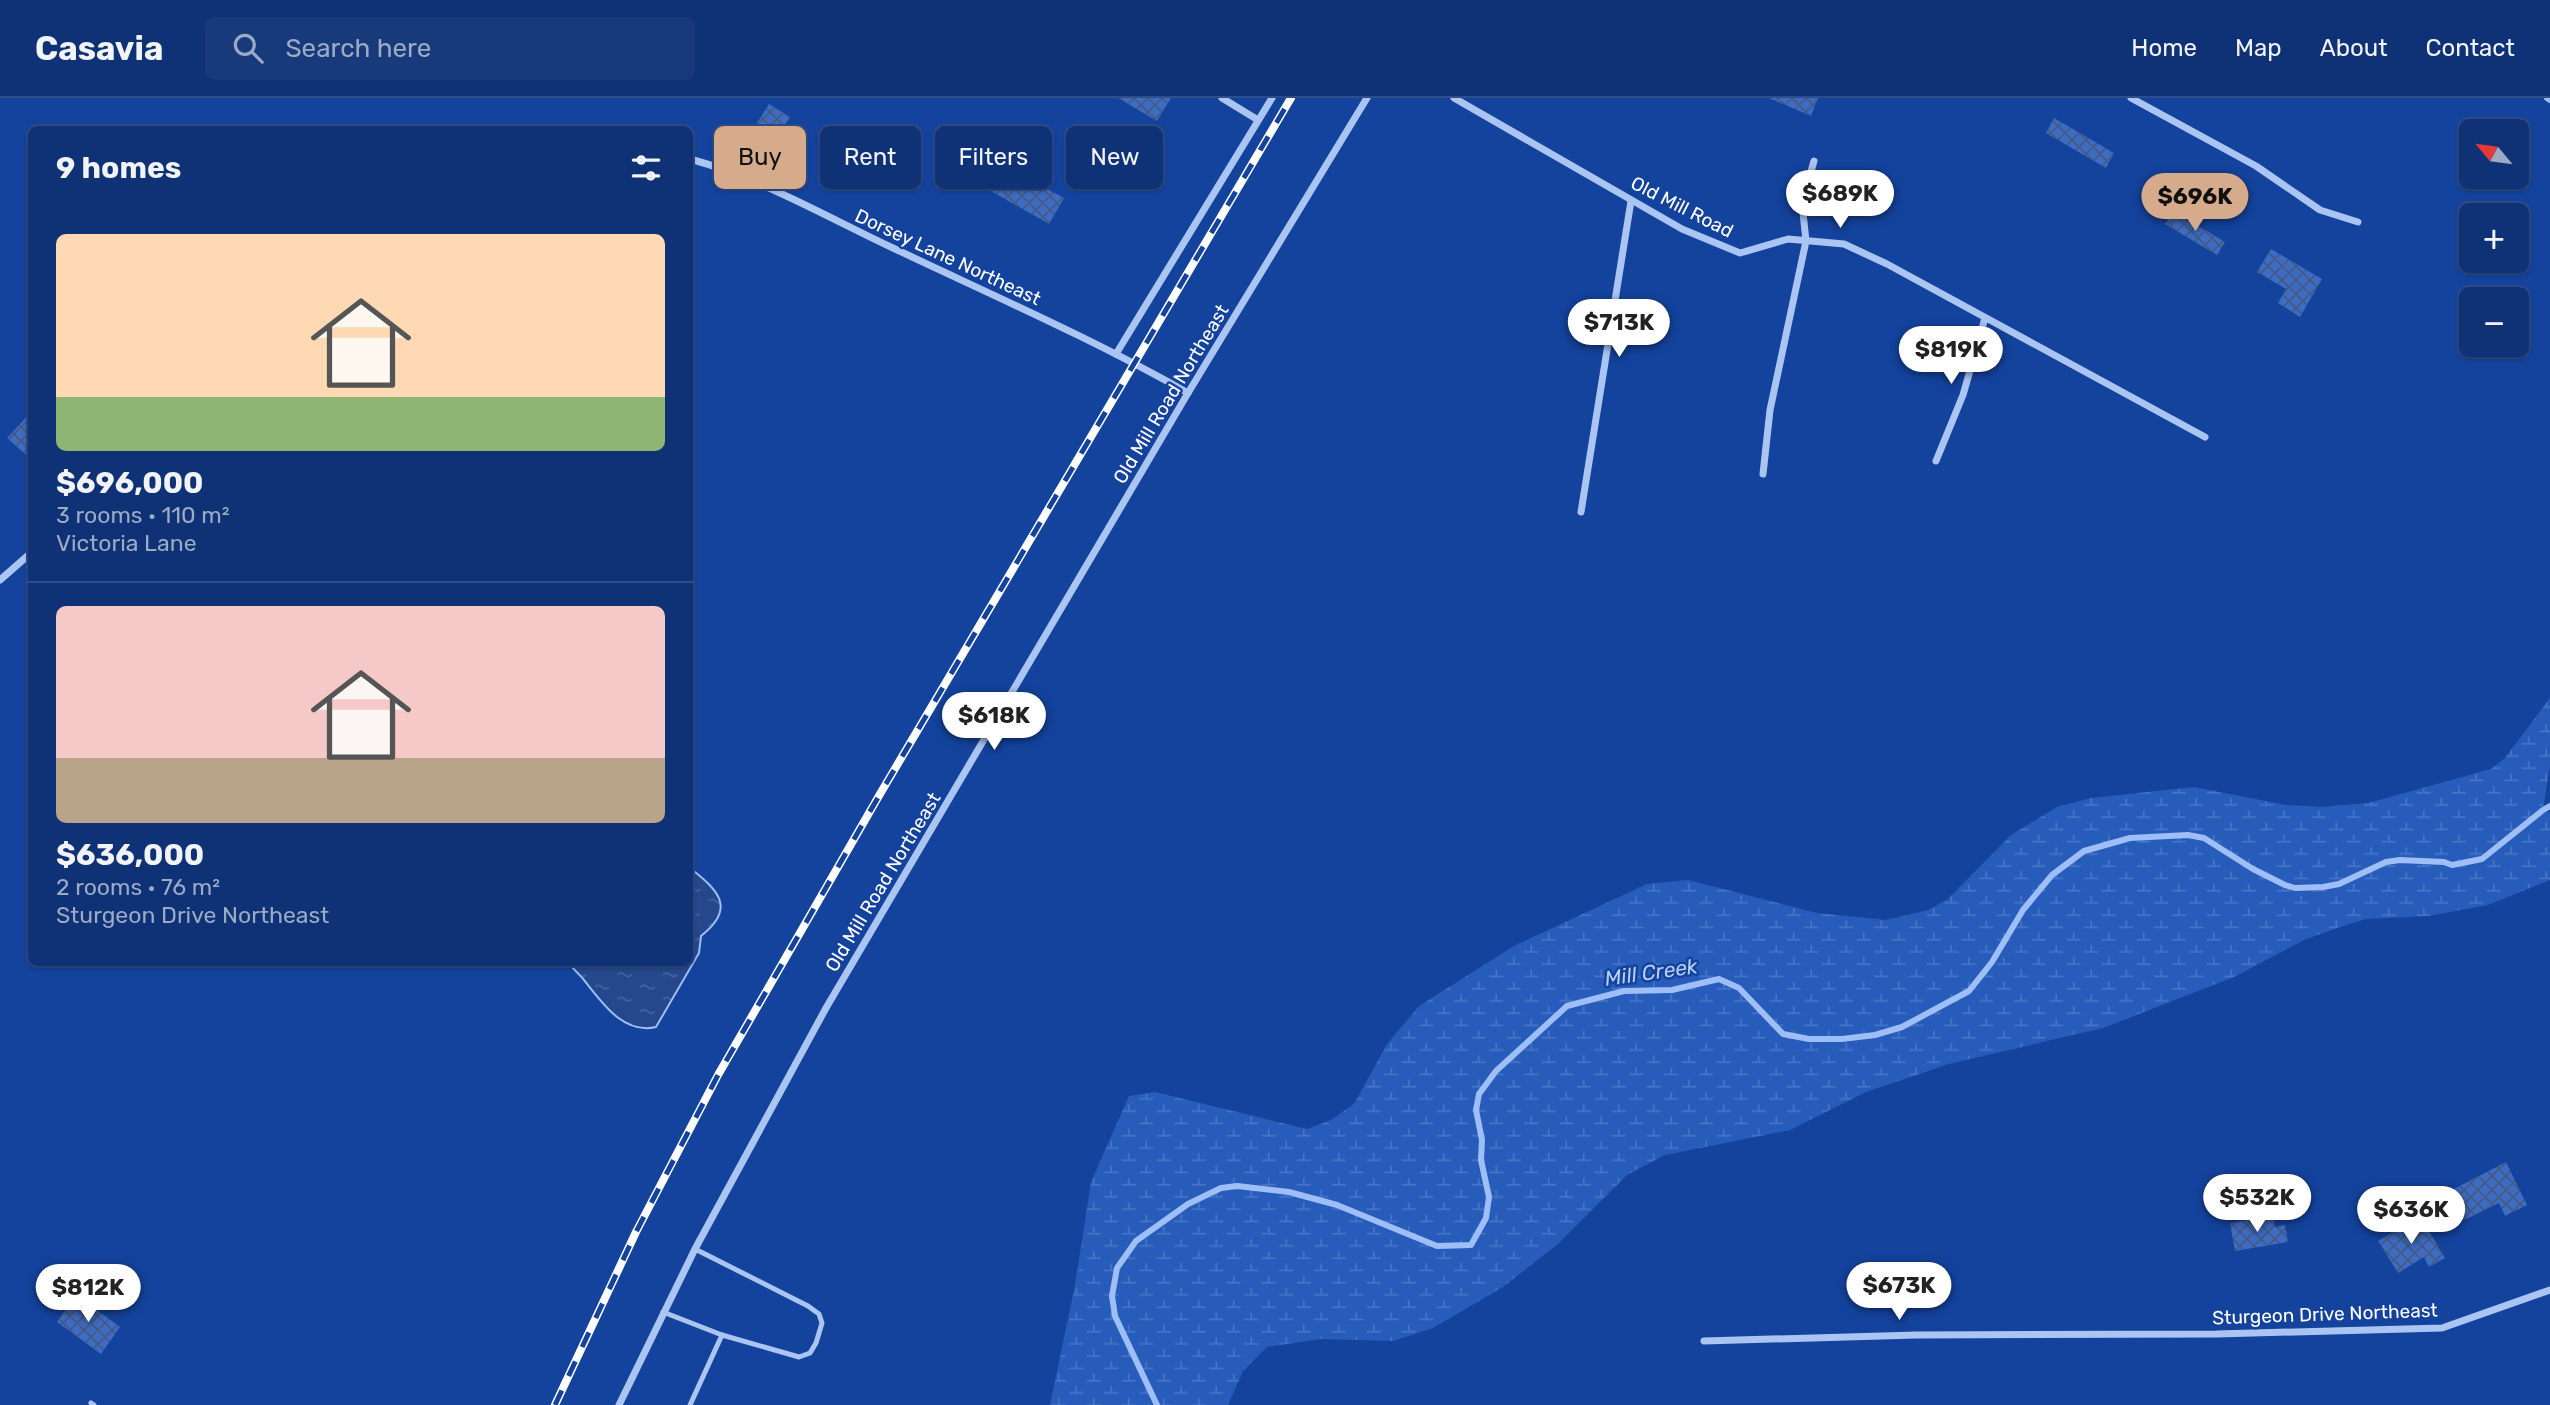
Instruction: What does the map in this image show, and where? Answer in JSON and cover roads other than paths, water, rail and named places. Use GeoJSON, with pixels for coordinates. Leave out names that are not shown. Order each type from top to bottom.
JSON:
{"type":"FeatureCollection","features":[{"type":"Feature","properties":{"kind":"street"},"geometry":{"type":"LineString","coordinates":[[1222,98],[1258,121]]}},
{"type":"Feature","properties":{"kind":"street"},"geometry":{"type":"LineString","coordinates":[[1116,354],[1272,98]]}},
{"type":"Feature","properties":{"kind":"street","name":"Old Mill Road Northeast"},"geometry":{"type":"LineString","coordinates":[[619,1405],[695,1249],[827,1008],[1188,393],[1367,98]]}},
{"type":"Feature","properties":{"kind":"street","name":"Old Mill Road"},"geometry":{"type":"LineString","coordinates":[[1454,98],[1682,229],[1740,254],[1788,239],[1844,244],[1887,264],[2205,437]]}},
{"type":"Feature","properties":{"kind":"street"},"geometry":{"type":"LineString","coordinates":[[2132,98],[2256,166],[2320,210],[2358,222]]}},
{"type":"Feature","properties":{"kind":"street","name":"Dorsey Lane Northeast"},"geometry":{"type":"LineString","coordinates":[[693,160],[781,195],[1116,354],[1188,393]]}},
{"type":"Feature","properties":{"kind":"street"},"geometry":{"type":"LineString","coordinates":[[1763,474],[1770,410],[1806,241],[1802,203],[1815,161]]}},
{"type":"Feature","properties":{"kind":"street"},"geometry":{"type":"LineString","coordinates":[[1581,512],[1631,201]]}},
{"type":"Feature","properties":{"kind":"street"},"geometry":{"type":"LineString","coordinates":[[1936,461],[1963,395],[1985,318]]}},
{"type":"Feature","properties":{"kind":"street"},"geometry":{"type":"LineString","coordinates":[[0,580],[28,556]]}},
{"type":"Feature","properties":{"kind":"street","name":"Sturgeon Drive Northeast"},"geometry":{"type":"LineString","coordinates":[[1704,1341],[2442,1328],[2550,1290]]}},
{"type":"Feature","properties":{"kind":"lane"},"geometry":{"type":"LineString","coordinates":[[663,1312],[722,1335],[799,1357],[810,1353],[816,1343],[822,1323],[819,1314],[695,1249]]}},
{"type":"Feature","properties":{"kind":"lane"},"geometry":{"type":"LineString","coordinates":[[690,1405],[722,1335]]}},
{"type":"Feature","properties":{"kind":"water"},"geometry":{"type":"Polygon","coordinates":[[[693,871],[715,892],[721,908],[712,926],[701,936],[699,953],[693,963],[693,871]]]}},
{"type":"Feature","properties":{"kind":"water"},"geometry":{"type":"Polygon","coordinates":[[[572,966],[691,966],[656,1027],[633,1026],[606,1006],[572,966]]]}},
{"type":"Feature","properties":{"kind":"waterway","name":"Mill Creek"},"geometry":{"type":"LineString","coordinates":[[1157,1405],[1115,1316],[1112,1296],[1117,1268],[1136,1241],[1188,1204],[1221,1188],[1237,1186],[1289,1192],[1337,1205],[1437,1246],[1471,1245],[1486,1218],[1489,1197],[1481,1160],[1482,1140],[1476,1110],[1479,1094],[1496,1071],[1567,1006],[1624,991],[1672,990],[1719,979],[1739,988],[1783,1034],[1809,1039],[1875,1035],[1902,1027],[1969,991],[1992,962],[2023,910],[2052,875],[2084,851],[2130,838],[2188,835],[2204,838],[2253,869],[2285,885],[2295,888],[2323,887],[2339,884],[2386,862],[2400,860],[2444,862],[2452,865],[2482,859],[2550,806]]}},
{"type":"Feature","properties":{"kind":"railway"},"geometry":{"type":"LineString","coordinates":[[555,1405],[636,1232],[718,1075],[880,794],[1291,98]]}}]}
